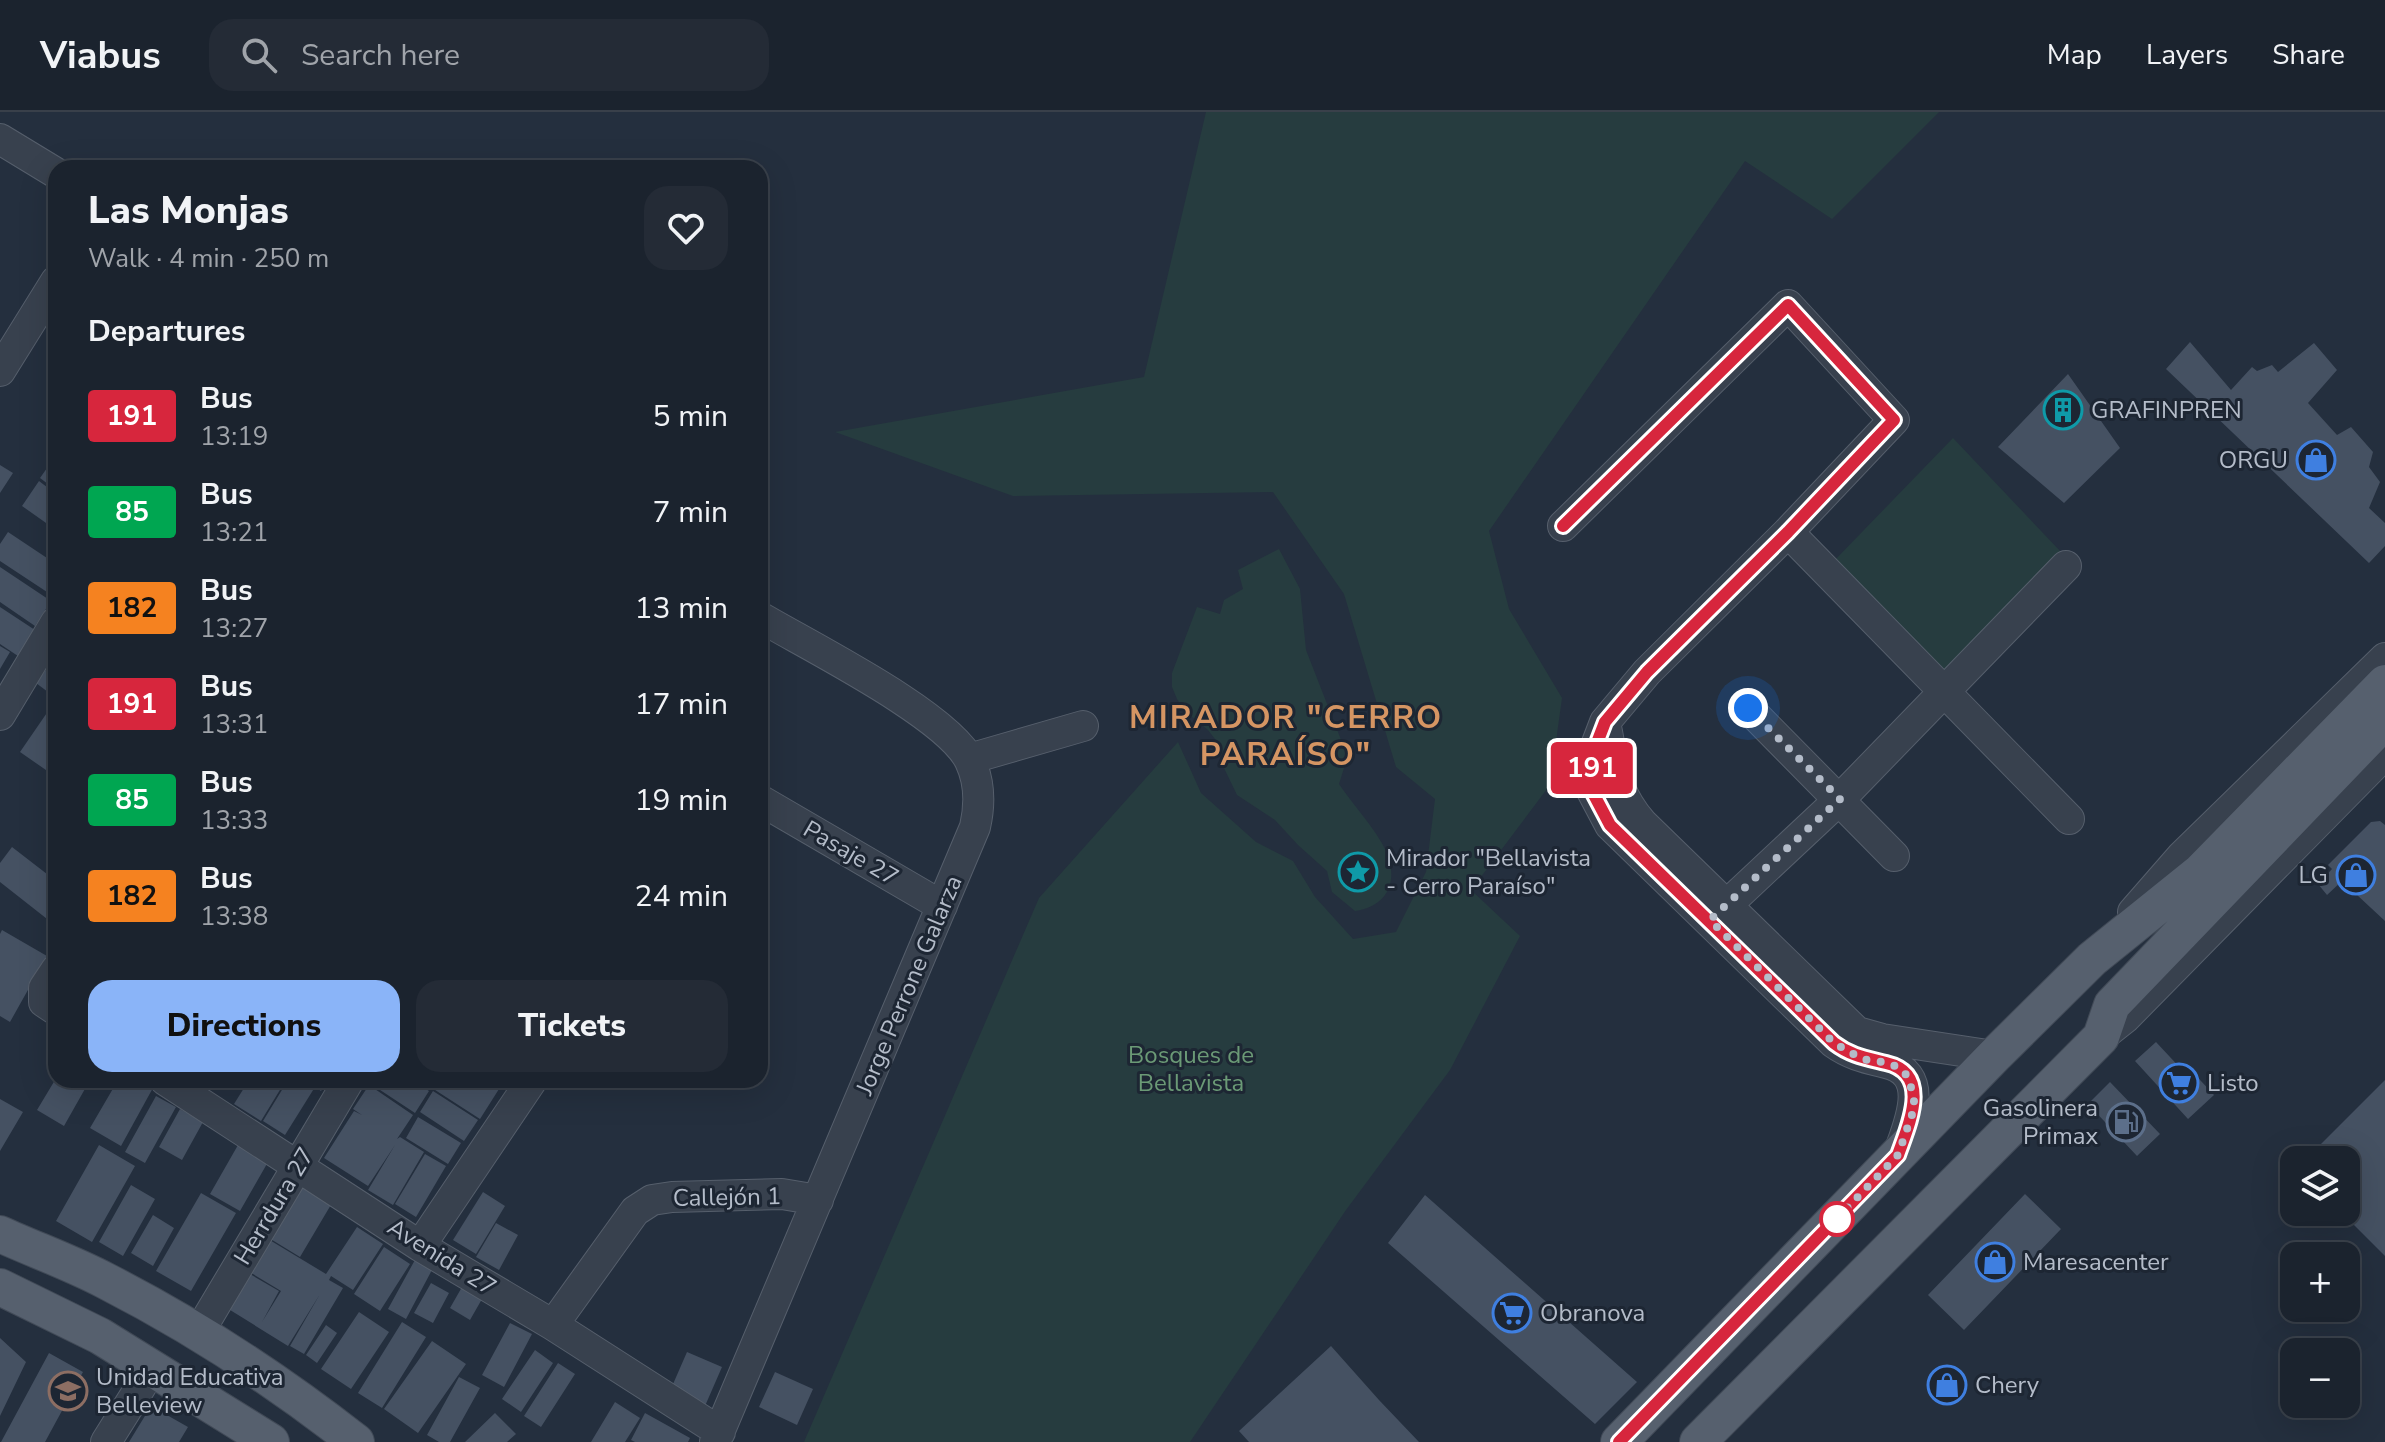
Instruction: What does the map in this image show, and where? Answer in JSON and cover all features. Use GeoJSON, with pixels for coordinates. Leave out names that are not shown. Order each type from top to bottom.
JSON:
{"type":"FeatureCollection","features":[{"type":"Feature","properties":{"kind":"main road"},"geometry":{"type":"LineString","coordinates":[[1698,1442],[2101,1037],[2112,1005],[2334,754],[2385,683]]}},
{"type":"Feature","properties":{"kind":"main road"},"geometry":{"type":"LineString","coordinates":[[1619,1442],[2092,959],[2200,872],[2334,754],[2385,721]]}},
{"type":"Feature","properties":{"kind":"main road"},"geometry":{"type":"LineString","coordinates":[[0,1234],[104,1280],[199,1332],[356,1442]]}},
{"type":"Feature","properties":{"kind":"main road"},"geometry":{"type":"LineString","coordinates":[[0,1287],[52,1311],[153,1367],[271,1442]]}},
{"type":"Feature","properties":{"kind":"street"},"geometry":{"type":"LineString","coordinates":[[0,139],[48,168]]}},
{"type":"Feature","properties":{"kind":"street"},"geometry":{"type":"LineString","coordinates":[[0,371],[48,294]]}},
{"type":"Feature","properties":{"kind":"street"},"geometry":{"type":"LineString","coordinates":[[1563,526],[1788,305],[1894,420],[1788,532],[1647,672],[1605,722],[1592,756],[1592,791],[1610,825],[1720,912],[1857,1032],[1882,1039],[1994,1056]]}},
{"type":"Feature","properties":{"kind":"street"},"geometry":{"type":"LineString","coordinates":[[1788,532],[2069,819]]}},
{"type":"Feature","properties":{"kind":"street"},"geometry":{"type":"LineString","coordinates":[[1720,912],[1840,799],[2066,566]]}},
{"type":"Feature","properties":{"kind":"street","name":"Jorge Perrone Galarza"},"geometry":{"type":"LineString","coordinates":[[717,1437],[942,906],[979,811],[976,776],[969,759],[956,742],[922,712],[768,622]]}},
{"type":"Feature","properties":{"kind":"street"},"geometry":{"type":"LineString","coordinates":[[0,715],[48,635]]}},
{"type":"Feature","properties":{"kind":"street"},"geometry":{"type":"LineString","coordinates":[[2092,959],[2181,857],[2385,658]]}},
{"type":"Feature","properties":{"kind":"street"},"geometry":{"type":"LineString","coordinates":[[1748,708],[1894,856]]}},
{"type":"Feature","properties":{"kind":"street"},"geometry":{"type":"LineString","coordinates":[[969,759],[1083,726]]}},
{"type":"Feature","properties":{"kind":"street"},"geometry":{"type":"LineString","coordinates":[[2101,1037],[2125,1018],[2385,754]]}},
{"type":"Feature","properties":{"kind":"street","name":"Pasaje 27"},"geometry":{"type":"LineString","coordinates":[[768,805],[942,906]]}},
{"type":"Feature","properties":{"kind":"street"},"geometry":{"type":"LineString","coordinates":[[1720,912],[1834,1043],[1862,1059],[1889,1063],[1909,1078],[1915,1106],[1898,1155]]}},
{"type":"Feature","properties":{"kind":"street","name":"Avenida 27"},"geometry":{"type":"LineString","coordinates":[[178,1088],[420,1246],[553,1325],[717,1437]]}},
{"type":"Feature","properties":{"kind":"street","name":"Herrdura 27"},"geometry":{"type":"LineString","coordinates":[[199,1332],[344,1088]]}},
{"type":"Feature","properties":{"kind":"street"},"geometry":{"type":"LineString","coordinates":[[420,1246],[527,1088]]}},
{"type":"Feature","properties":{"kind":"street","name":"Callejón 1"},"geometry":{"type":"LineString","coordinates":[[553,1325],[635,1211],[652,1200],[782,1194],[818,1200]]}},
{"type":"Feature","properties":{"kind":"street"},"geometry":{"type":"LineString","coordinates":[[106,1442],[153,1367]]}},
{"type":"Feature","properties":{"kind":"green space","name":"Bosques de Bellavista"},"geometry":{"type":"Polygon","coordinates":[[[1206,112],[1939,112],[1832,219],[1745,161],[1489,531],[1509,609],[1562,698],[1550,785],[1471,890],[1520,936],[1450,1070],[1346,1210],[1190,1442],[804,1442],[1039,898],[1178,742],[1201,793],[1256,842],[1293,861],[1315,897],[1353,939],[1396,932],[1426,872],[1435,799],[1396,767],[1344,594],[1273,492],[1013,496],[835,432],[1144,377],[1206,112]]]}},
{"type":"Feature","properties":{"kind":"green space"},"geometry":{"type":"Polygon","coordinates":[[[1953,438],[2061,552],[1941,675],[1832,563],[1953,438]]]}},
{"type":"Feature","properties":{"kind":"green space","name":"MIRADOR \"CERRO PARAÍSO\""},"geometry":{"type":"Polygon","coordinates":[[[1279,549],[1300,589],[1306,650],[1345,750],[1345,765],[1339,784],[1376,834],[1390,862],[1391,882],[1383,898],[1376,904],[1355,911],[1332,892],[1327,871],[1275,820],[1237,795],[1224,768],[1218,743],[1185,711],[1172,687],[1172,673],[1197,607],[1220,614],[1224,600],[1243,589],[1238,570],[1279,549]]]}},
{"type":"Feature","properties":{"kind":"building","name":"ORGU"},"geometry":{"type":"Polygon","coordinates":[[[2190,342],[2231,390],[2252,367],[2257,371],[2272,365],[2278,372],[2314,343],[2337,370],[2308,403],[2337,435],[2351,427],[2373,452],[2369,467],[2380,482],[2369,508],[2385,523],[2385,546],[2369,563],[2166,369],[2190,342]]]}},
{"type":"Feature","properties":{"kind":"building","name":"GRAFINPREN"},"geometry":{"type":"Polygon","coordinates":[[[2068,374],[2120,448],[2064,503],[1998,447],[2068,374]]]}},
{"type":"Feature","properties":{"kind":"building"},"geometry":{"type":"Polygon","coordinates":[[[0,465],[13,473],[0,493],[0,465]]]}},
{"type":"Feature","properties":{"kind":"building"},"geometry":{"type":"Polygon","coordinates":[[[48,467],[48,484],[40,478],[48,467]]]}},
{"type":"Feature","properties":{"kind":"building"},"geometry":{"type":"Polygon","coordinates":[[[39,481],[48,488],[48,524],[22,506],[39,481]]]}},
{"type":"Feature","properties":{"kind":"building"},"geometry":{"type":"Polygon","coordinates":[[[8,532],[48,559],[47,592],[0,561],[0,544],[8,532]]]}},
{"type":"Feature","properties":{"kind":"building"},"geometry":{"type":"Polygon","coordinates":[[[0,567],[48,599],[48,606],[35,626],[0,602],[0,567]]]}},
{"type":"Feature","properties":{"kind":"building"},"geometry":{"type":"Polygon","coordinates":[[[0,607],[35,630],[18,656],[0,644],[0,607]]]}},
{"type":"Feature","properties":{"kind":"building"},"geometry":{"type":"Polygon","coordinates":[[[0,646],[10,652],[0,669],[0,646]]]}},
{"type":"Feature","properties":{"kind":"building"},"geometry":{"type":"Polygon","coordinates":[[[48,667],[48,692],[36,683],[48,667]]]}},
{"type":"Feature","properties":{"kind":"building"},"geometry":{"type":"Polygon","coordinates":[[[48,711],[48,771],[20,752],[48,711]]]}},
{"type":"Feature","properties":{"kind":"building","name":"LG"},"geometry":{"type":"Polygon","coordinates":[[[2380,821],[2385,825],[2385,921],[2342,881],[2327,895],[2318,884],[2332,869],[2328,865],[2371,822],[2380,821]]]}},
{"type":"Feature","properties":{"kind":"building"},"geometry":{"type":"Polygon","coordinates":[[[12,847],[48,875],[48,920],[0,882],[0,863],[12,847]]]}},
{"type":"Feature","properties":{"kind":"building"},"geometry":{"type":"Polygon","coordinates":[[[2,930],[47,956],[10,1022],[0,1016],[2,930]]]}},
{"type":"Feature","properties":{"kind":"building","name":"Listo"},"geometry":{"type":"Polygon","coordinates":[[[2156,1042],[2184,1072],[2188,1067],[2214,1095],[2188,1119],[2135,1061],[2156,1042]]]}},
{"type":"Feature","properties":{"kind":"building"},"geometry":{"type":"Polygon","coordinates":[[[2385,1080],[2385,1256],[2355,1226],[2360,1226],[2360,1146],[2319,1146],[2385,1080]]]}},
{"type":"Feature","properties":{"kind":"building","name":"Gasolinera Primax"},"geometry":{"type":"Polygon","coordinates":[[[2110,1082],[2160,1134],[2137,1156],[2088,1104],[2110,1082]]]}},
{"type":"Feature","properties":{"kind":"building"},"geometry":{"type":"Polygon","coordinates":[[[50,1088],[85,1088],[64,1126],[37,1110],[50,1088]]]}},
{"type":"Feature","properties":{"kind":"building"},"geometry":{"type":"Polygon","coordinates":[[[113,1088],[153,1088],[121,1146],[90,1128],[113,1088]]]}},
{"type":"Feature","properties":{"kind":"building"},"geometry":{"type":"Polygon","coordinates":[[[244,1088],[281,1088],[261,1121],[234,1104],[244,1088]]]}},
{"type":"Feature","properties":{"kind":"building"},"geometry":{"type":"Polygon","coordinates":[[[283,1088],[314,1088],[285,1135],[263,1121],[283,1088]]]}},
{"type":"Feature","properties":{"kind":"building"},"geometry":{"type":"Polygon","coordinates":[[[367,1088],[373,1088],[413,1115],[397,1139],[400,1137],[424,1152],[393,1205],[368,1190],[395,1145],[368,1186],[324,1158],[354,1111],[362,1115],[353,1109],[367,1088]]]}},
{"type":"Feature","properties":{"kind":"building"},"geometry":{"type":"Polygon","coordinates":[[[377,1088],[425,1088],[429,1091],[415,1113],[377,1088]]]}},
{"type":"Feature","properties":{"kind":"building"},"geometry":{"type":"Polygon","coordinates":[[[432,1088],[499,1089],[480,1119],[432,1088]]]}},
{"type":"Feature","properties":{"kind":"building"},"geometry":{"type":"Polygon","coordinates":[[[433,1091],[478,1120],[464,1141],[420,1112],[433,1091]]]}},
{"type":"Feature","properties":{"kind":"building"},"geometry":{"type":"Polygon","coordinates":[[[156,1096],[176,1107],[145,1163],[125,1152],[156,1096]]]}},
{"type":"Feature","properties":{"kind":"building"},"geometry":{"type":"Polygon","coordinates":[[[0,1099],[23,1112],[0,1151],[0,1099]]]}},
{"type":"Feature","properties":{"kind":"building"},"geometry":{"type":"Polygon","coordinates":[[[180,1109],[203,1122],[182,1160],[159,1147],[180,1109]]]}},
{"type":"Feature","properties":{"kind":"building"},"geometry":{"type":"Polygon","coordinates":[[[418,1117],[461,1143],[448,1164],[406,1138],[418,1117]]]}},
{"type":"Feature","properties":{"kind":"building"},"geometry":{"type":"Polygon","coordinates":[[[242,1138],[272,1155],[240,1211],[210,1194],[242,1138]]]}},
{"type":"Feature","properties":{"kind":"building"},"geometry":{"type":"Polygon","coordinates":[[[99,1145],[135,1166],[92,1242],[56,1221],[99,1145]]]}},
{"type":"Feature","properties":{"kind":"building"},"geometry":{"type":"Polygon","coordinates":[[[425,1154],[446,1166],[416,1217],[395,1204],[425,1154]]]}},
{"type":"Feature","properties":{"kind":"building"},"geometry":{"type":"Polygon","coordinates":[[[296,1181],[332,1203],[300,1257],[264,1235],[296,1181]]]}},
{"type":"Feature","properties":{"kind":"building"},"geometry":{"type":"Polygon","coordinates":[[[131,1185],[155,1199],[123,1256],[99,1242],[131,1185]]]}},
{"type":"Feature","properties":{"kind":"building"},"geometry":{"type":"Polygon","coordinates":[[[483,1192],[505,1206],[476,1254],[453,1240],[483,1192]]]}},
{"type":"Feature","properties":{"kind":"building"},"geometry":{"type":"Polygon","coordinates":[[[201,1193],[236,1213],[191,1291],[156,1271],[201,1193]]]}},
{"type":"Feature","properties":{"kind":"building","name":"Maresacenter"},"geometry":{"type":"Polygon","coordinates":[[[2025,1194],[2061,1229],[1964,1330],[1928,1295],[2025,1194]]]}},
{"type":"Feature","properties":{"kind":"building","name":"Obranova"},"geometry":{"type":"Polygon","coordinates":[[[1425,1195],[1637,1382],[1595,1424],[1388,1243],[1425,1195]]]}},
{"type":"Feature","properties":{"kind":"building"},"geometry":{"type":"Polygon","coordinates":[[[153,1215],[174,1228],[153,1266],[131,1253],[153,1215]]]}},
{"type":"Feature","properties":{"kind":"building"},"geometry":{"type":"Polygon","coordinates":[[[496,1223],[518,1235],[499,1270],[476,1257],[496,1223]]]}},
{"type":"Feature","properties":{"kind":"building"},"geometry":{"type":"Polygon","coordinates":[[[357,1227],[383,1244],[353,1290],[331,1276],[329,1280],[343,1288],[304,1354],[290,1346],[320,1294],[288,1346],[222,1305],[243,1270],[279,1291],[262,1322],[281,1291],[243,1268],[263,1236],[326,1274],[357,1227]]]}},
{"type":"Feature","properties":{"kind":"building"},"geometry":{"type":"Polygon","coordinates":[[[384,1247],[410,1264],[380,1311],[354,1294],[384,1247]]]}},
{"type":"Feature","properties":{"kind":"building"},"geometry":{"type":"Polygon","coordinates":[[[416,1258],[433,1268],[406,1319],[388,1309],[416,1258]]]}},
{"type":"Feature","properties":{"kind":"building"},"geometry":{"type":"Polygon","coordinates":[[[431,1283],[449,1293],[433,1323],[414,1313],[431,1283]]]}},
{"type":"Feature","properties":{"kind":"building"},"geometry":{"type":"Polygon","coordinates":[[[462,1287],[482,1299],[470,1320],[450,1308],[462,1287]]]}},
{"type":"Feature","properties":{"kind":"building"},"geometry":{"type":"Polygon","coordinates":[[[359,1312],[389,1332],[351,1389],[321,1369],[359,1312]]]}},
{"type":"Feature","properties":{"kind":"building"},"geometry":{"type":"Polygon","coordinates":[[[402,1322],[426,1337],[382,1408],[358,1393],[402,1322]]]}},
{"type":"Feature","properties":{"kind":"building"},"geometry":{"type":"Polygon","coordinates":[[[510,1323],[532,1334],[504,1387],[482,1375],[510,1323]]]}},
{"type":"Feature","properties":{"kind":"building"},"geometry":{"type":"Polygon","coordinates":[[[326,1325],[337,1333],[317,1363],[306,1355],[326,1325]]]}},
{"type":"Feature","properties":{"kind":"building"},"geometry":{"type":"Polygon","coordinates":[[[0,1338],[26,1362],[0,1416],[0,1338]]]}},
{"type":"Feature","properties":{"kind":"building"},"geometry":{"type":"Polygon","coordinates":[[[432,1341],[466,1364],[418,1433],[384,1409],[432,1341]]]}},
{"type":"Feature","properties":{"kind":"building"},"geometry":{"type":"Polygon","coordinates":[[[1331,1346],[1419,1442],[1249,1442],[1239,1431],[1331,1346]]]}},
{"type":"Feature","properties":{"kind":"building"},"geometry":{"type":"Polygon","coordinates":[[[535,1350],[553,1363],[521,1412],[502,1399],[535,1350]]]}},
{"type":"Feature","properties":{"kind":"building"},"geometry":{"type":"Polygon","coordinates":[[[687,1352],[722,1367],[705,1406],[670,1391],[687,1352]]]}},
{"type":"Feature","properties":{"kind":"building"},"geometry":{"type":"Polygon","coordinates":[[[49,1353],[83,1372],[45,1442],[1,1442],[49,1353]]]}},
{"type":"Feature","properties":{"kind":"building"},"geometry":{"type":"Polygon","coordinates":[[[558,1363],[575,1374],[541,1427],[524,1416],[558,1363]]]}},
{"type":"Feature","properties":{"kind":"building"},"geometry":{"type":"Polygon","coordinates":[[[775,1372],[813,1389],[797,1425],[759,1407],[775,1372]]]}},
{"type":"Feature","properties":{"kind":"building"},"geometry":{"type":"Polygon","coordinates":[[[459,1377],[480,1388],[450,1442],[439,1442],[427,1435],[459,1377]]]}},
{"type":"Feature","properties":{"kind":"building"},"geometry":{"type":"Polygon","coordinates":[[[615,1402],[640,1418],[625,1442],[591,1442],[615,1402]]]}},
{"type":"Feature","properties":{"kind":"building"},"geometry":{"type":"Polygon","coordinates":[[[151,1406],[188,1427],[179,1442],[129,1442],[151,1406]]]}},
{"type":"Feature","properties":{"kind":"building"},"geometry":{"type":"Polygon","coordinates":[[[495,1413],[516,1434],[507,1442],[465,1442],[495,1413]]]}},
{"type":"Feature","properties":{"kind":"building"},"geometry":{"type":"Polygon","coordinates":[[[645,1413],[690,1438],[688,1442],[631,1440],[645,1413]]]}},
{"type":"Feature","properties":{"kind":"bus line","name":"191"},"geometry":{"type":"LineString","coordinates":[[1563,526],[1788,305],[1894,420],[1788,532],[1647,672],[1605,722],[1592,756],[1592,791],[1610,825],[1834,1043],[1862,1059],[1889,1063],[1901,1069],[1909,1078],[1915,1106],[1898,1155],[1619,1442]]}},
{"type":"Feature","properties":{"kind":"place","name":"GRAFINPREN"},"geometry":{"type":"Point","coordinates":[2063,410]}},
{"type":"Feature","properties":{"kind":"place","name":"ORGU"},"geometry":{"type":"Point","coordinates":[2316,460]}},
{"type":"Feature","properties":{"kind":"place","name":"Mirador \"Bellavista - Cerro Paraíso\""},"geometry":{"type":"Point","coordinates":[1358,872]}},
{"type":"Feature","properties":{"kind":"place","name":"LG"},"geometry":{"type":"Point","coordinates":[2356,875]}},
{"type":"Feature","properties":{"kind":"place","name":"Listo"},"geometry":{"type":"Point","coordinates":[2179,1083]}},
{"type":"Feature","properties":{"kind":"place","name":"Gasolinera Primax"},"geometry":{"type":"Point","coordinates":[2126,1122]}},
{"type":"Feature","properties":{"kind":"place","name":"Maresacenter"},"geometry":{"type":"Point","coordinates":[1995,1262]}},
{"type":"Feature","properties":{"kind":"place","name":"Obranova"},"geometry":{"type":"Point","coordinates":[1512,1313]}},
{"type":"Feature","properties":{"kind":"place","name":"Chery"},"geometry":{"type":"Point","coordinates":[1947,1385]}},
{"type":"Feature","properties":{"kind":"place","name":"Unidad Educativa Belleview"},"geometry":{"type":"Point","coordinates":[68,1391]}},
{"type":"Feature","properties":{"kind":"district","name":"MIRADOR \"CERRO PARAÍSO\""},"geometry":{"type":"Point","coordinates":[1286,736]}},
{"type":"Feature","properties":{"kind":"route"},"geometry":{"type":"LineString","coordinates":[[1748,708],[1840,799],[1710,920],[1834,1043],[1862,1059],[1889,1063],[1901,1069],[1909,1078],[1914,1093],[1915,1106],[1898,1155],[1827,1229],[1837,1219]]}}]}
